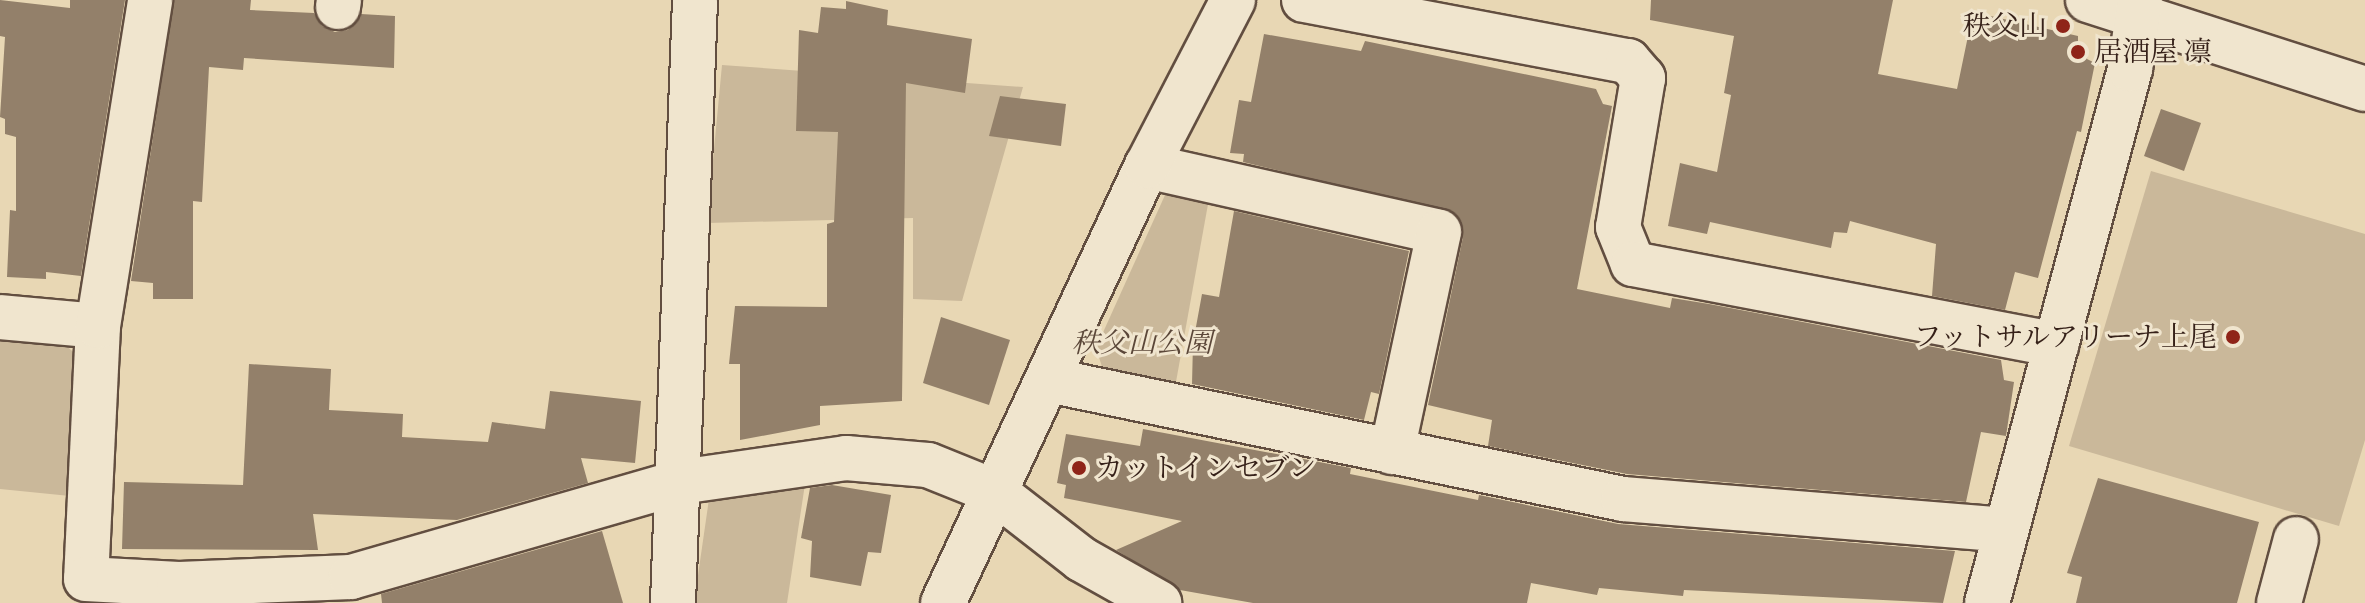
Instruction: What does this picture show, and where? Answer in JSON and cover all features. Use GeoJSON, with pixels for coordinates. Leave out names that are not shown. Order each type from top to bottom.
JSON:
{"type":"FeatureCollection","features":[{"type":"Feature","properties":{"kind":"street"},"geometry":{"type":"LineString","coordinates":[[150,0],[98,326],[86,579],[179,584],[351,577],[680,482],[846,458],[928,465],[995,492],[1081,559],[1159,603]]}},
{"type":"Feature","properties":{"kind":"street"},"geometry":{"type":"LineString","coordinates":[[673,603],[680,482],[695,0]]}},
{"type":"Feature","properties":{"kind":"street"},"geometry":{"type":"LineString","coordinates":[[943,603],[1147,166],[1233,0]]}},
{"type":"Feature","properties":{"kind":"street"},"geometry":{"type":"LineString","coordinates":[[1304,0],[1628,61],[1643,78],[1618,227],[1633,264],[2056,345]]}},
{"type":"Feature","properties":{"kind":"street"},"geometry":{"type":"LineString","coordinates":[[2088,0],[2139,6],[2365,89]]}},
{"type":"Feature","properties":{"kind":"street"},"geometry":{"type":"LineString","coordinates":[[1987,603],[2130,69],[2139,6]]}},
{"type":"Feature","properties":{"kind":"street"},"geometry":{"type":"LineString","coordinates":[[1147,166],[1439,232],[1392,452]]}},
{"type":"Feature","properties":{"kind":"street"},"geometry":{"type":"LineString","coordinates":[[0,317],[98,326]]}},
{"type":"Feature","properties":{"kind":"street"},"geometry":{"type":"LineString","coordinates":[[1048,380],[1623,499],[2006,530]]}},
{"type":"Feature","properties":{"kind":"street"},"geometry":{"type":"LineString","coordinates":[[2279,603],[2296,539]]}},
{"type":"Feature","properties":{"kind":"green space"},"geometry":{"type":"Polygon","coordinates":[[[722,65],[1023,87],[962,301],[913,299],[913,218],[707,223],[722,65]]]}},
{"type":"Feature","properties":{"kind":"green space","name":"フットサルアリーナ上尾"},"geometry":{"type":"Polygon","coordinates":[[[2151,171],[2365,234],[2365,440],[2339,526],[2069,446],[2151,171]]]}},
{"type":"Feature","properties":{"kind":"green space","name":"秩父山公園"},"geometry":{"type":"Polygon","coordinates":[[[1170,184],[1210,193],[1174,393],[1105,376],[1096,348],[1170,184]]]}},
{"type":"Feature","properties":{"kind":"green space"},"geometry":{"type":"Polygon","coordinates":[[[0,334],[55,336],[79,357],[70,496],[0,489],[0,334]]]}},
{"type":"Feature","properties":{"kind":"green space"},"geometry":{"type":"Polygon","coordinates":[[[805,484],[787,603],[694,603],[709,499],[805,484]]]}},
{"type":"Feature","properties":{"kind":"building"},"geometry":{"type":"Polygon","coordinates":[[[0,0],[70,8],[70,0],[125,0],[81,276],[46,272],[46,279],[7,277],[10,210],[16,211],[16,137],[5,134],[5,119],[0,117],[5,37],[0,36],[0,0]]]}},
{"type":"Feature","properties":{"kind":"building"},"geometry":{"type":"Polygon","coordinates":[[[174,0],[251,0],[250,10],[314,13],[322,26],[335,32],[348,30],[361,14],[395,16],[394,68],[244,58],[243,70],[209,67],[202,202],[193,201],[193,299],[153,299],[153,283],[131,281],[174,0]]]}},
{"type":"Feature","properties":{"kind":"building"},"geometry":{"type":"Polygon","coordinates":[[[1651,0],[1893,0],[1878,74],[1957,89],[1973,12],[2078,36],[2078,43],[2088,48],[2087,59],[2095,63],[2081,132],[2077,131],[2038,278],[2015,272],[2005,310],[1932,296],[1936,244],[1850,221],[1847,233],[1834,232],[1831,248],[1710,222],[1707,234],[1668,226],[1680,163],[1717,172],[1731,95],[1724,93],[1734,36],[1650,20],[1651,0]]]}},
{"type":"Feature","properties":{"kind":"building"},"geometry":{"type":"Polygon","coordinates":[[[846,1],[888,10],[887,25],[972,39],[965,93],[906,83],[902,401],[820,406],[820,425],[740,440],[740,364],[729,364],[735,306],[827,307],[827,224],[834,222],[838,132],[796,131],[799,30],[818,33],[821,7],[846,9],[846,1]]]}},
{"type":"Feature","properties":{"kind":"building"},"geometry":{"type":"Polygon","coordinates":[[[1264,34],[1361,51],[1365,41],[1596,89],[1603,104],[1612,106],[1577,289],[1670,308],[1672,298],[1709,304],[2001,360],[2004,380],[2014,382],[2006,436],[1981,432],[1966,502],[1627,474],[1488,446],[1492,420],[1428,405],[1463,237],[1456,214],[1243,162],[1244,154],[1230,153],[1239,100],[1251,102],[1264,34]]]}},
{"type":"Feature","properties":{"kind":"building"},"geometry":{"type":"Polygon","coordinates":[[[1000,96],[1066,104],[1061,146],[989,136],[1000,96]]]}},
{"type":"Feature","properties":{"kind":"building"},"geometry":{"type":"Polygon","coordinates":[[[2161,109],[2201,123],[2184,171],[2144,156],[2161,109]]]}},
{"type":"Feature","properties":{"kind":"building"},"geometry":{"type":"Polygon","coordinates":[[[1234,211],[1409,251],[1379,394],[1371,392],[1364,420],[1192,384],[1193,343],[1202,294],[1219,297],[1234,211]]]}},
{"type":"Feature","properties":{"kind":"building"},"geometry":{"type":"Polygon","coordinates":[[[941,317],[1010,340],[989,405],[923,383],[941,317]]]}},
{"type":"Feature","properties":{"kind":"building"},"geometry":{"type":"Polygon","coordinates":[[[249,364],[331,369],[329,410],[403,414],[402,437],[488,442],[492,422],[545,429],[550,391],[641,401],[635,463],[581,458],[588,483],[457,520],[313,514],[318,550],[122,549],[124,482],[243,485],[249,364]]]}},
{"type":"Feature","properties":{"kind":"building"},"geometry":{"type":"Polygon","coordinates":[[[1143,429],[1351,468],[1350,474],[1478,500],[1479,495],[1618,524],[1955,551],[1943,603],[1684,590],[1683,596],[1599,588],[1597,595],[1531,583],[1527,603],[1253,603],[1180,590],[1116,550],[1182,521],[1064,498],[1066,485],[1057,483],[1066,434],[1140,446],[1143,429]]]}},
{"type":"Feature","properties":{"kind":"building"},"geometry":{"type":"Polygon","coordinates":[[[2098,478],[2259,522],[2237,603],[2076,603],[2082,577],[2067,573],[2098,478]]]}},
{"type":"Feature","properties":{"kind":"building"},"geometry":{"type":"Polygon","coordinates":[[[832,485],[891,495],[881,553],[868,552],[861,586],[810,577],[812,541],[801,538],[810,488],[832,485]]]}},
{"type":"Feature","properties":{"kind":"building"},"geometry":{"type":"Polygon","coordinates":[[[602,531],[623,603],[382,603],[381,594],[602,531]]]}},
{"type":"Feature","properties":{"kind":"place","name":"秩父山"},"geometry":{"type":"Point","coordinates":[2063,26]}},
{"type":"Feature","properties":{"kind":"place","name":"居酒屋 凛"},"geometry":{"type":"Point","coordinates":[2078,52]}},
{"type":"Feature","properties":{"kind":"place","name":"フットサルアリーナ上尾"},"geometry":{"type":"Point","coordinates":[2233,337]}},
{"type":"Feature","properties":{"kind":"place","name":"カットインセブン"},"geometry":{"type":"Point","coordinates":[1079,468]}}]}
